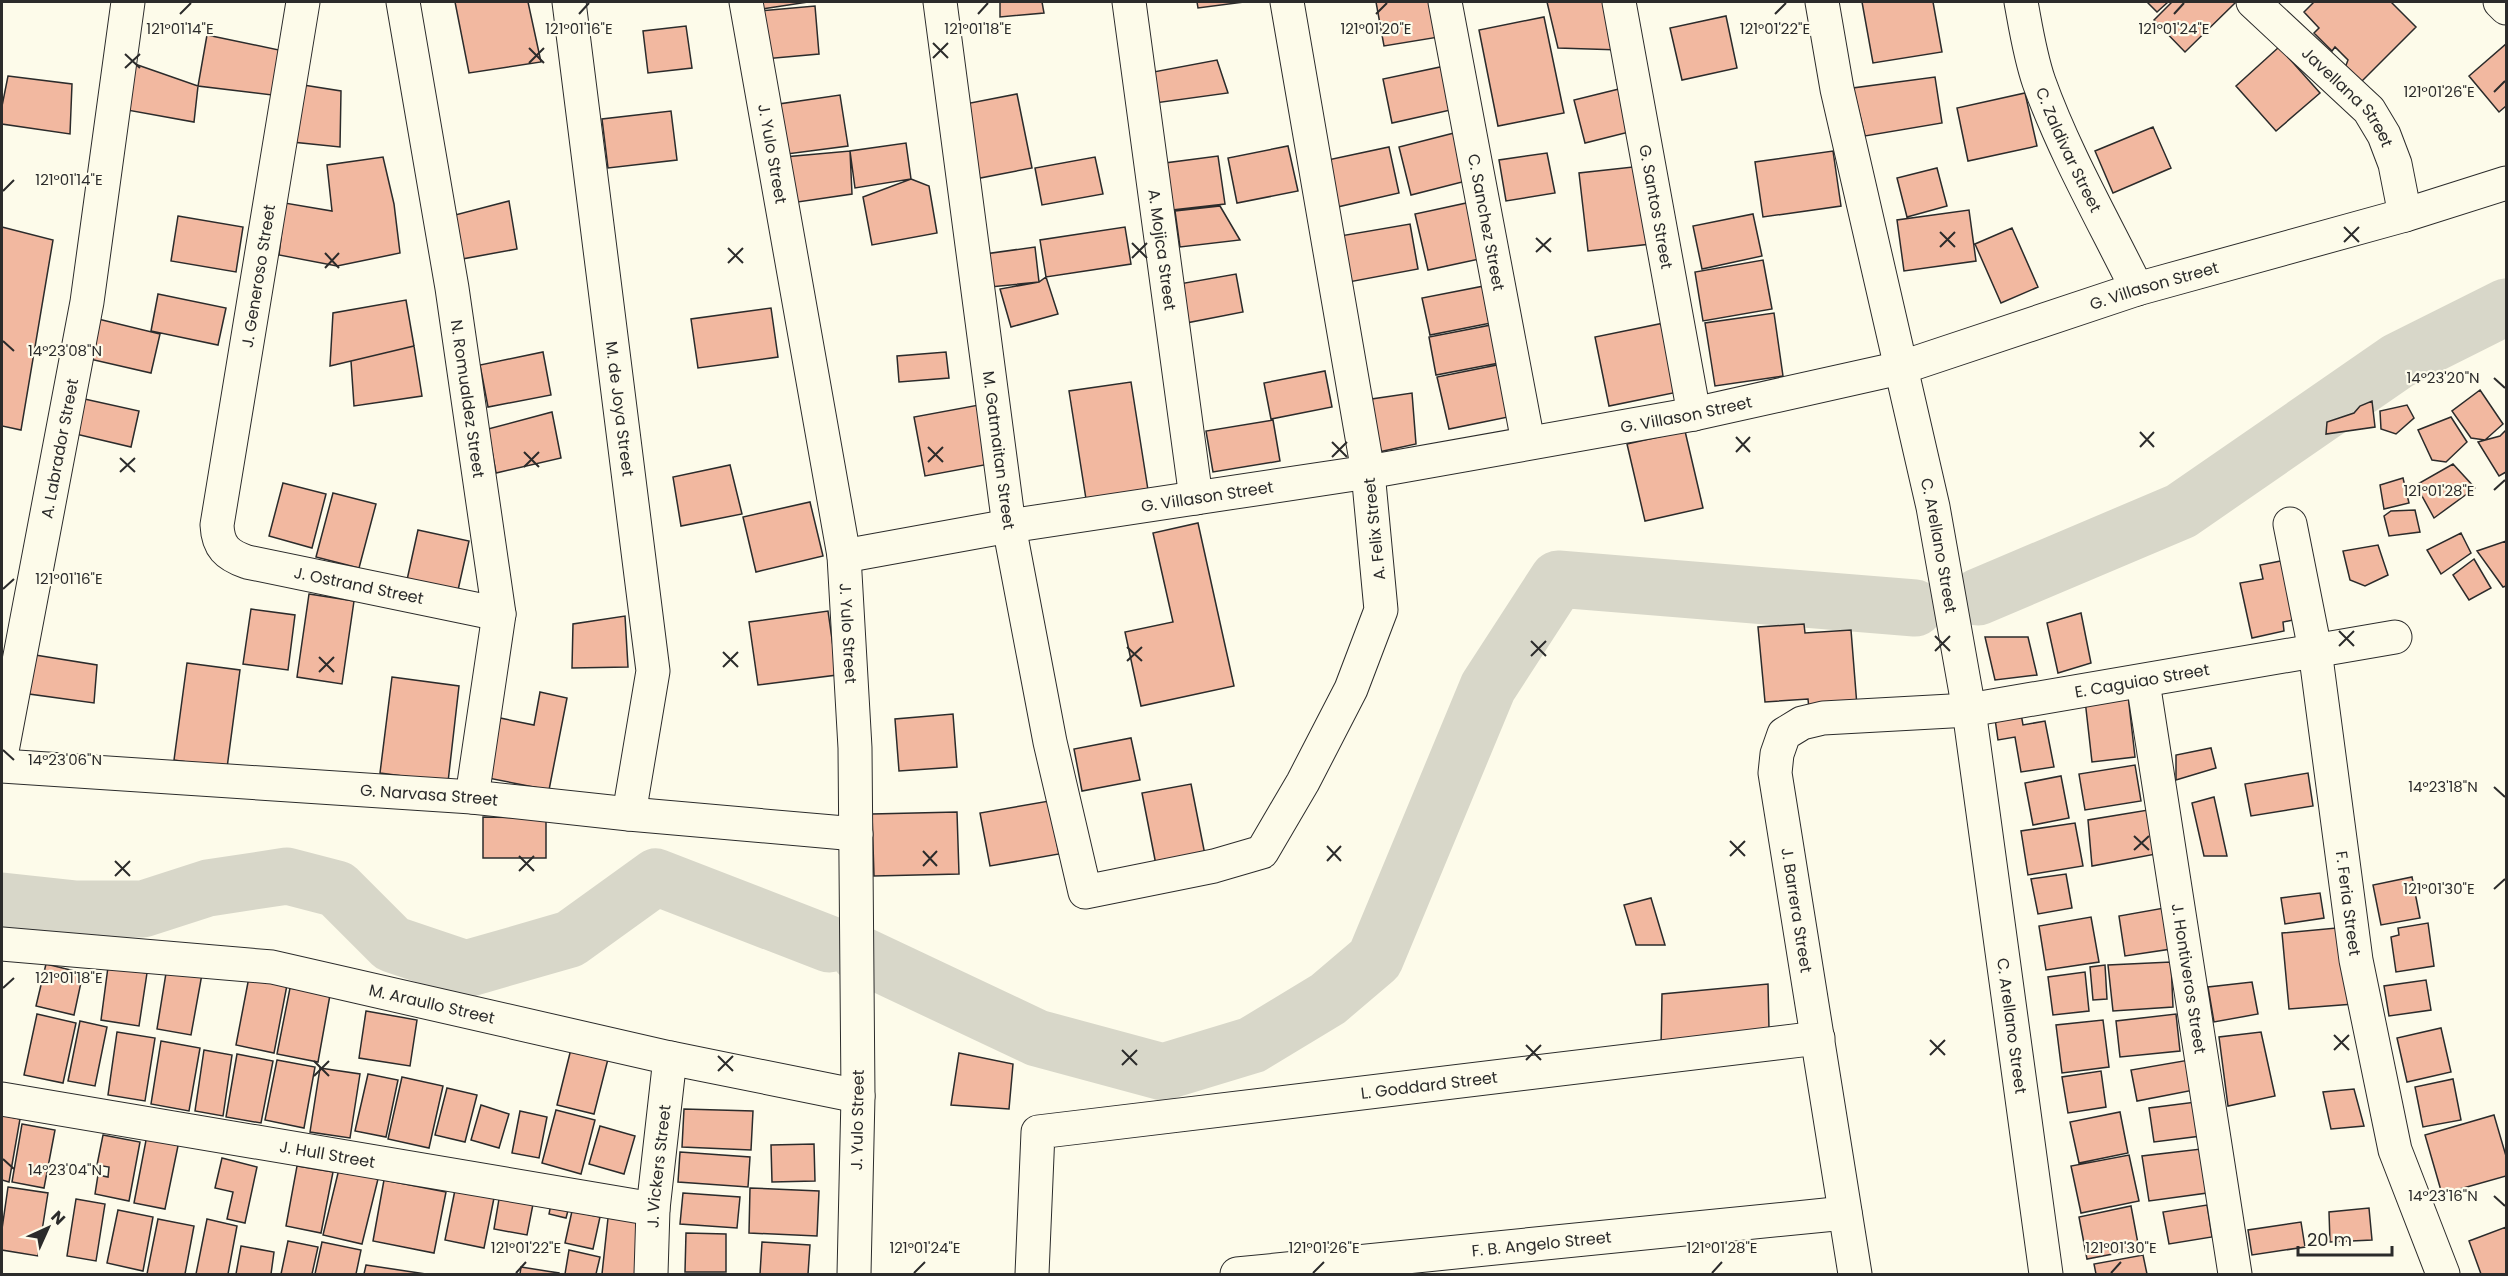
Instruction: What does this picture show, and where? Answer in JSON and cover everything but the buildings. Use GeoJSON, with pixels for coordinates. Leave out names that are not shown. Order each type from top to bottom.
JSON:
{"type":"FeatureCollection","features":[{"type":"Feature","properties":{"kind":"street","name":"A. Labrador Street"},"geometry":{"type":"LineString","coordinates":[[2,751],[87,302],[128,2]]}},
{"type":"Feature","properties":{"kind":"street","name":"J. Generoso Street"},"geometry":{"type":"LineString","coordinates":[[223,549],[218,538],[217,525],[303,2]]}},
{"type":"Feature","properties":{"kind":"street","name":"N. Romualdez Street"},"geometry":{"type":"LineString","coordinates":[[403,2],[452,288],[499,615],[472,797]]}},
{"type":"Feature","properties":{"kind":"street","name":"M. de Joya Street"},"geometry":{"type":"LineString","coordinates":[[569,2],[653,671],[629,814]]}},
{"type":"Feature","properties":{"kind":"street","name":"J. Yulo Street"},"geometry":{"type":"LineString","coordinates":[[746,2],[844,556],[855,748],[858,1096],[854,1275]]}},
{"type":"Feature","properties":{"kind":"street","name":"M. Gatmaitan Street"},"geometry":{"type":"LineString","coordinates":[[940,2],[1009,526],[1050,742],[1084,892]]}},
{"type":"Feature","properties":{"kind":"street","name":"A. Mojica Street"},"geometry":{"type":"LineString","coordinates":[[1129,2],[1196,498]]}},
{"type":"Feature","properties":{"kind":"street","name":"A. Felix Street"},"geometry":{"type":"LineString","coordinates":[[1084,892],[1214,866],[1262,852],[1303,782],[1351,689],[1381,610],[1368,472],[1287,2]]}},
{"type":"Feature","properties":{"kind":"street","name":"C. Sanchez Street"},"geometry":{"type":"LineString","coordinates":[[1445,2],[1528,442]]}},
{"type":"Feature","properties":{"kind":"street","name":"G. Santos Street"},"geometry":{"type":"LineString","coordinates":[[1619,2],[1694,414]]}},
{"type":"Feature","properties":{"kind":"street","name":"C. Arellano Street"},"geometry":{"type":"LineString","coordinates":[[1822,2],[1837,88],[1933,507],[1969,710],[2046,1275]]}},
{"type":"Feature","properties":{"kind":"street","name":"C. Zaldivar Street"},"geometry":{"type":"LineString","coordinates":[[2021,2],[2027,38],[2039,81],[2057,125],[2137,289]]}},
{"type":"Feature","properties":{"kind":"street","name":"Javellana Street"},"geometry":{"type":"LineString","coordinates":[[2253,2],[2369,110],[2384,135],[2395,164],[2405,215]]}},
{"type":"Feature","properties":{"kind":"street"},"geometry":{"type":"LineString","coordinates":[[2500,2],[2506,8]]}},
{"type":"Feature","properties":{"kind":"street","name":"G. Villason Street"},"geometry":{"type":"LineString","coordinates":[[844,556],[1009,526],[1368,472],[1694,414],[1900,368],[2137,289],[2405,215],[2506,183]]}},
{"type":"Feature","properties":{"kind":"street","name":"F. Feria Street"},"geometry":{"type":"LineString","coordinates":[[2290,524],[2315,650],[2356,960],[2395,1150],[2443,1275]]}},
{"type":"Feature","properties":{"kind":"street","name":"J. Ostrand Street"},"geometry":{"type":"LineString","coordinates":[[223,549],[247,562],[499,615]]}},
{"type":"Feature","properties":{"kind":"street","name":"E. Caguiao Street"},"geometry":{"type":"LineString","coordinates":[[1969,710],[2395,637]]}},
{"type":"Feature","properties":{"kind":"street","name":"J. Hontiveros Street"},"geometry":{"type":"LineString","coordinates":[[2143,682],[2235,1275]]}},
{"type":"Feature","properties":{"kind":"street","name":"J. Barrera Street"},"geometry":{"type":"LineString","coordinates":[[1856,1275],[1775,773],[1777,754],[1784,734],[1802,723],[1823,718],[1969,710]]}},
{"type":"Feature","properties":{"kind":"street","name":"G. Narvasa Street"},"geometry":{"type":"LineString","coordinates":[[2,766],[472,797],[629,814],[856,834]]}},
{"type":"Feature","properties":{"kind":"street","name":"M. Araullo Street"},"geometry":{"type":"LineString","coordinates":[[2,944],[272,967],[670,1058],[858,1096]]}},
{"type":"Feature","properties":{"kind":"street","name":"L. Goddard Street"},"geometry":{"type":"LineString","coordinates":[[1032,1275],[1038,1132],[1818,1038]]}},
{"type":"Feature","properties":{"kind":"street","name":"J. Vickers Street"},"geometry":{"type":"LineString","coordinates":[[651,1275],[653,1209],[670,1058]]}},
{"type":"Feature","properties":{"kind":"street","name":"J. Hull Street"},"geometry":{"type":"LineString","coordinates":[[2,1098],[653,1209]]}},
{"type":"Feature","properties":{"kind":"street","name":"F. B. Angelo Street"},"geometry":{"type":"LineString","coordinates":[[1237,1275],[1845,1213]]}},
{"type":"Feature","properties":{"kind":"waterway"},"geometry":{"type":"LineString","coordinates":[[1978,597],[2181,511],[2398,361],[2506,307]]}},
{"type":"Feature","properties":{"kind":"waterway"},"geometry":{"type":"LineString","coordinates":[[859,954],[1037,1038],[1163,1072],[1252,1045],[1328,999],[1375,959],[1488,687],[1558,579],[1915,608]]}},
{"type":"Feature","properties":{"kind":"waterway"},"geometry":{"type":"LineString","coordinates":[[2,901],[76,909],[143,909],[208,888],[287,876],[337,889],[392,944],[466,969],[570,939],[656,877],[829,944]]}}]}
